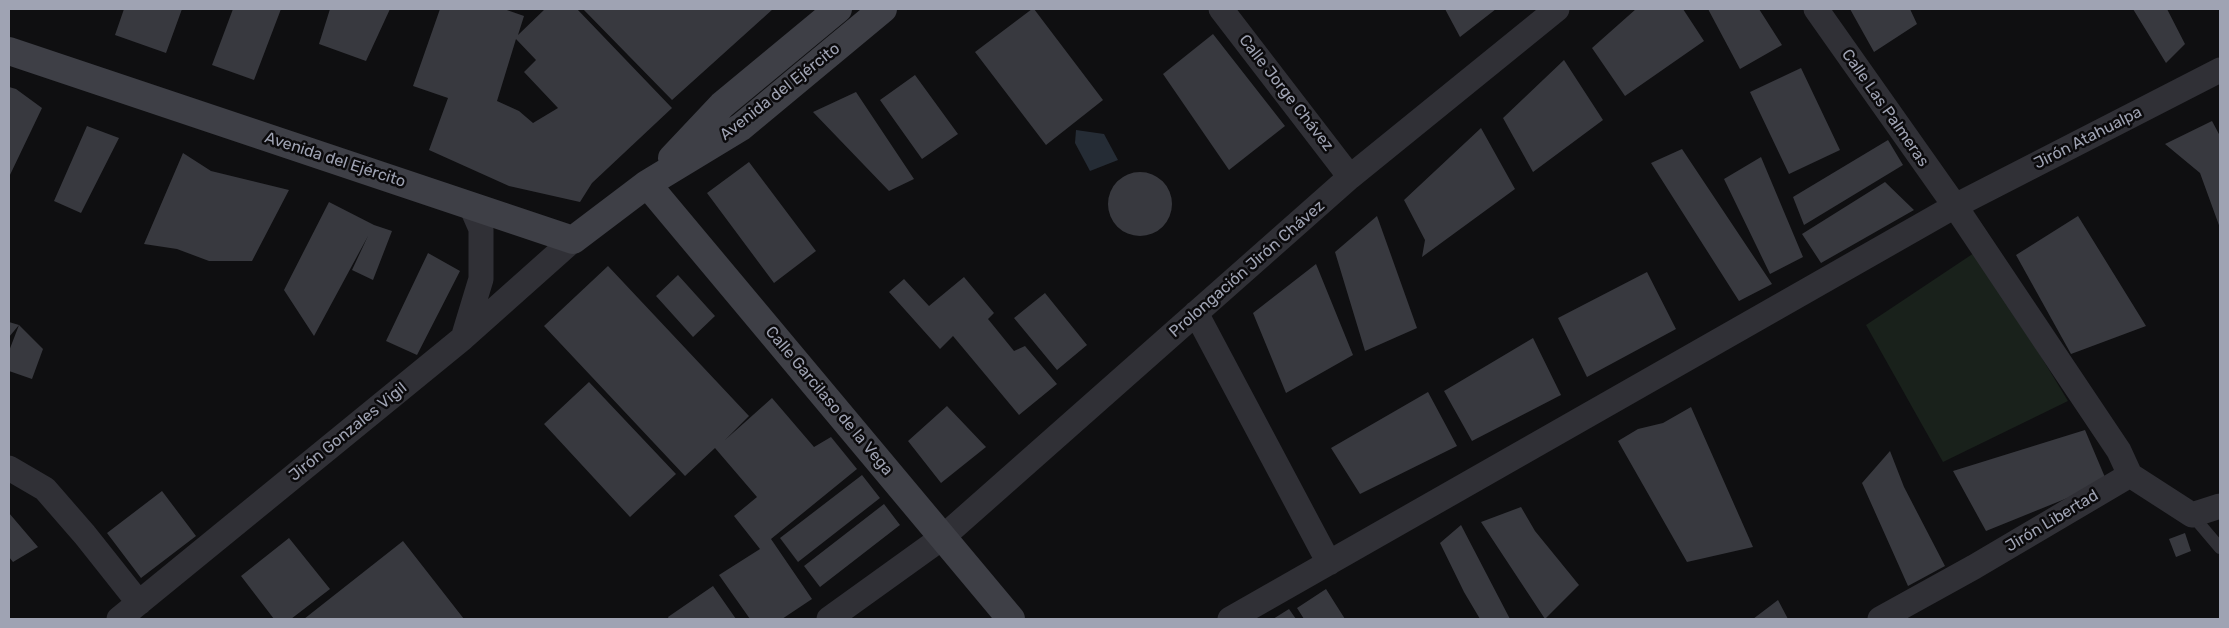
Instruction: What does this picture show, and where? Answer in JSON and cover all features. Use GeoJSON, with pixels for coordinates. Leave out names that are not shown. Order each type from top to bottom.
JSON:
{"type":"FeatureCollection","features":[{"type":"Feature","properties":{"kind":"main road","name":"Avenida del Ejército"},"geometry":{"type":"LineString","coordinates":[[647,184],[722,105],[838,9]]}},
{"type":"Feature","properties":{"kind":"main road","name":"Avenida del Ejército"},"geometry":{"type":"LineString","coordinates":[[9,51],[573,240],[647,184],[741,127],[883,9]]}},
{"type":"Feature","properties":{"kind":"main road","name":"Calle Garcilaso de la Vega"},"geometry":{"type":"LineString","coordinates":[[647,184],[1011,619]]}},
{"type":"Feature","properties":{"kind":"street","name":"Calle Jorge Chávez"},"geometry":{"type":"LineString","coordinates":[[1221,9],[1350,177]]}},
{"type":"Feature","properties":{"kind":"street","name":"Prolongación Jirón Chávez"},"geometry":{"type":"LineString","coordinates":[[829,619],[943,537],[1350,177],[1557,9]]}},
{"type":"Feature","properties":{"kind":"street","name":"Calle Las Palmeras"},"geometry":{"type":"LineString","coordinates":[[1816,9],[1955,206],[2119,451],[2130,474]]}},
{"type":"Feature","properties":{"kind":"street","name":"Jirón Atahualpa"},"geometry":{"type":"LineString","coordinates":[[1230,619],[1955,206],[2220,70]]}},
{"type":"Feature","properties":{"kind":"street"},"geometry":{"type":"LineString","coordinates":[[463,338],[481,279],[481,229],[471,206]]}},
{"type":"Feature","properties":{"kind":"street","name":"Jirón Gonzales Vigil"},"geometry":{"type":"LineString","coordinates":[[119,619],[463,338],[573,240]]}},
{"type":"Feature","properties":{"kind":"street"},"geometry":{"type":"LineString","coordinates":[[1196,313],[1329,563]]}},
{"type":"Feature","properties":{"kind":"street"},"geometry":{"type":"LineString","coordinates":[[9,468],[45,489],[85,535],[139,604]]}},
{"type":"Feature","properties":{"kind":"street"},"geometry":{"type":"LineString","coordinates":[[2130,474],[2192,515],[2220,506]]}},
{"type":"Feature","properties":{"kind":"street","name":"Jirón Libertad"},"geometry":{"type":"LineString","coordinates":[[1880,619],[1974,567],[2130,474]]}},
{"type":"Feature","properties":{"kind":"lane"},"geometry":{"type":"LineString","coordinates":[[2192,515],[2220,548]]}},
{"type":"Feature","properties":{"kind":"shaded area"},"geometry":{"type":"Polygon","coordinates":[[[1076,130],[1104,134],[1118,160],[1090,171],[1075,143],[1076,130]]]}},
{"type":"Feature","properties":{"kind":"shaded area"},"geometry":{"type":"Polygon","coordinates":[[[1977,251],[2068,401],[1943,462],[1866,325],[1977,251]]]}},
{"type":"Feature","properties":{"kind":"building"},"geometry":{"type":"Polygon","coordinates":[[[124,9],[182,9],[166,53],[115,35],[124,9]]]}},
{"type":"Feature","properties":{"kind":"building"},"geometry":{"type":"Polygon","coordinates":[[[233,9],[281,9],[254,80],[212,65],[233,9]]]}},
{"type":"Feature","properties":{"kind":"building"},"geometry":{"type":"Polygon","coordinates":[[[330,9],[390,9],[366,61],[319,44],[330,9]]]}},
{"type":"Feature","properties":{"kind":"building"},"geometry":{"type":"Polygon","coordinates":[[[440,9],[504,9],[524,16],[518,35],[545,9],[577,9],[672,108],[592,183],[580,202],[509,186],[429,150],[448,98],[413,86],[440,9]],[[516,39],[497,101],[519,111],[533,123],[558,108],[524,72],[536,60],[516,39]]]}},
{"type":"Feature","properties":{"kind":"building"},"geometry":{"type":"Polygon","coordinates":[[[583,9],[773,9],[672,100],[583,9]]]}},
{"type":"Feature","properties":{"kind":"building"},"geometry":{"type":"Polygon","coordinates":[[[1034,9],[1103,100],[1046,145],[975,52],[1034,9]]]}},
{"type":"Feature","properties":{"kind":"building"},"geometry":{"type":"Polygon","coordinates":[[[1445,9],[1496,9],[1460,37],[1445,9]]]}},
{"type":"Feature","properties":{"kind":"building"},"geometry":{"type":"Polygon","coordinates":[[[1636,9],[1683,9],[1704,41],[1625,96],[1592,48],[1636,9]]]}},
{"type":"Feature","properties":{"kind":"building"},"geometry":{"type":"Polygon","coordinates":[[[1708,9],[1759,9],[1782,45],[1740,69],[1708,9]]]}},
{"type":"Feature","properties":{"kind":"building"},"geometry":{"type":"Polygon","coordinates":[[[1850,9],[1910,9],[1917,24],[1874,52],[1850,9]]]}},
{"type":"Feature","properties":{"kind":"building"},"geometry":{"type":"Polygon","coordinates":[[[2133,9],[2167,9],[2185,44],[2166,63],[2133,9]]]}},
{"type":"Feature","properties":{"kind":"building"},"geometry":{"type":"Polygon","coordinates":[[[1213,34],[1285,126],[1229,170],[1163,74],[1213,34]]]}},
{"type":"Feature","properties":{"kind":"building"},"geometry":{"type":"Polygon","coordinates":[[[1564,60],[1603,120],[1533,172],[1503,118],[1564,60]]]}},
{"type":"Feature","properties":{"kind":"building"},"geometry":{"type":"Polygon","coordinates":[[[1801,68],[1840,150],[1789,174],[1750,92],[1801,68]]]}},
{"type":"Feature","properties":{"kind":"building"},"geometry":{"type":"Polygon","coordinates":[[[915,75],[958,134],[922,159],[880,100],[915,75]]]}},
{"type":"Feature","properties":{"kind":"building"},"geometry":{"type":"Polygon","coordinates":[[[9,87],[16,89],[42,108],[9,177],[9,87]]]}},
{"type":"Feature","properties":{"kind":"building"},"geometry":{"type":"Polygon","coordinates":[[[856,92],[914,179],[889,191],[813,112],[856,92]]]}},
{"type":"Feature","properties":{"kind":"building"},"geometry":{"type":"Polygon","coordinates":[[[2212,121],[2220,136],[2220,228],[2200,173],[2165,144],[2212,121]]]}},
{"type":"Feature","properties":{"kind":"building"},"geometry":{"type":"Polygon","coordinates":[[[87,126],[119,138],[81,213],[54,201],[87,126]]]}},
{"type":"Feature","properties":{"kind":"building"},"geometry":{"type":"Polygon","coordinates":[[[1481,128],[1515,189],[1422,257],[1425,240],[1404,200],[1481,128]]]}},
{"type":"Feature","properties":{"kind":"building"},"geometry":{"type":"Polygon","coordinates":[[[1888,140],[1903,165],[1804,225],[1793,197],[1888,140]]]}},
{"type":"Feature","properties":{"kind":"building"},"geometry":{"type":"Polygon","coordinates":[[[1682,149],[1772,284],[1739,301],[1651,163],[1682,149]]]}},
{"type":"Feature","properties":{"kind":"building"},"geometry":{"type":"Polygon","coordinates":[[[183,153],[211,171],[289,190],[252,261],[209,261],[177,249],[144,244],[183,153]]]}},
{"type":"Feature","properties":{"kind":"building"},"geometry":{"type":"Polygon","coordinates":[[[1761,157],[1803,257],[1770,274],[1724,179],[1761,157]]]}},
{"type":"Feature","properties":{"kind":"building"},"geometry":{"type":"Polygon","coordinates":[[[749,162],[816,251],[774,283],[707,193],[749,162]]]}},
{"type":"Feature","properties":{"kind":"building"},"geometry":{"type":"Polygon","coordinates":[[[1134,172],[1146,172],[1163,181],[1170,192],[1172,204],[1170,216],[1163,227],[1146,236],[1134,236],[1122,231],[1113,222],[1108,210],[1108,198],[1113,186],[1122,177],[1134,172]]]}},
{"type":"Feature","properties":{"kind":"building"},"geometry":{"type":"Polygon","coordinates":[[[1885,182],[1914,210],[1821,263],[1802,234],[1885,182]]]}},
{"type":"Feature","properties":{"kind":"building"},"geometry":{"type":"Polygon","coordinates":[[[329,202],[374,225],[392,231],[373,280],[352,270],[368,236],[314,336],[284,290],[329,202]]]}},
{"type":"Feature","properties":{"kind":"building"},"geometry":{"type":"Polygon","coordinates":[[[1377,216],[1417,328],[1365,351],[1335,252],[1377,216]]]}},
{"type":"Feature","properties":{"kind":"building"},"geometry":{"type":"Polygon","coordinates":[[[2078,216],[2146,326],[2071,354],[2016,255],[2078,216]]]}},
{"type":"Feature","properties":{"kind":"building"},"geometry":{"type":"Polygon","coordinates":[[[428,253],[460,271],[417,355],[386,341],[428,253]]]}},
{"type":"Feature","properties":{"kind":"building"},"geometry":{"type":"Polygon","coordinates":[[[1316,264],[1353,355],[1286,393],[1253,313],[1316,264]]]}},
{"type":"Feature","properties":{"kind":"building"},"geometry":{"type":"Polygon","coordinates":[[[608,266],[749,416],[725,440],[772,398],[814,447],[831,437],[857,469],[771,539],[812,599],[782,619],[750,619],[719,575],[760,549],[734,516],[757,497],[715,448],[685,476],[544,326],[608,266]]]}},
{"type":"Feature","properties":{"kind":"building"},"geometry":{"type":"Polygon","coordinates":[[[1647,272],[1676,329],[1587,377],[1558,318],[1647,272]]]}},
{"type":"Feature","properties":{"kind":"building"},"geometry":{"type":"Polygon","coordinates":[[[678,275],[715,316],[693,337],[656,296],[678,275]]]}},
{"type":"Feature","properties":{"kind":"building"},"geometry":{"type":"Polygon","coordinates":[[[964,277],[994,313],[988,319],[1014,351],[1025,346],[1057,384],[1019,415],[953,336],[940,349],[889,292],[904,279],[929,306],[964,277]]]}},
{"type":"Feature","properties":{"kind":"building"},"geometry":{"type":"Polygon","coordinates":[[[1045,293],[1087,345],[1057,370],[1014,318],[1045,293]]]}},
{"type":"Feature","properties":{"kind":"building"},"geometry":{"type":"Polygon","coordinates":[[[9,322],[19,325],[9,337],[9,322]]]}},
{"type":"Feature","properties":{"kind":"building"},"geometry":{"type":"Polygon","coordinates":[[[19,325],[43,349],[32,379],[9,371],[9,351],[19,325]]]}},
{"type":"Feature","properties":{"kind":"building"},"geometry":{"type":"Polygon","coordinates":[[[1533,338],[1561,395],[1472,441],[1444,391],[1533,338]]]}},
{"type":"Feature","properties":{"kind":"building"},"geometry":{"type":"Polygon","coordinates":[[[589,382],[676,474],[630,517],[544,424],[589,382]]]}},
{"type":"Feature","properties":{"kind":"building"},"geometry":{"type":"Polygon","coordinates":[[[1428,392],[1457,446],[1360,494],[1331,448],[1428,392]]]}},
{"type":"Feature","properties":{"kind":"building"},"geometry":{"type":"Polygon","coordinates":[[[947,406],[986,447],[941,483],[908,441],[947,406]]]}},
{"type":"Feature","properties":{"kind":"building"},"geometry":{"type":"Polygon","coordinates":[[[1691,407],[1753,547],[1687,562],[1618,441],[1638,429],[1663,423],[1691,407]]]}},
{"type":"Feature","properties":{"kind":"building"},"geometry":{"type":"Polygon","coordinates":[[[2085,430],[2107,482],[1986,531],[1953,471],[2085,430]]]}},
{"type":"Feature","properties":{"kind":"building"},"geometry":{"type":"Polygon","coordinates":[[[1890,451],[1904,487],[1945,566],[1908,586],[1862,483],[1890,451]]]}},
{"type":"Feature","properties":{"kind":"building"},"geometry":{"type":"Polygon","coordinates":[[[862,475],[880,498],[798,562],[780,538],[862,475]]]}},
{"type":"Feature","properties":{"kind":"building"},"geometry":{"type":"Polygon","coordinates":[[[162,491],[196,536],[141,578],[107,533],[162,491]]]}},
{"type":"Feature","properties":{"kind":"building"},"geometry":{"type":"Polygon","coordinates":[[[884,504],[900,525],[820,587],[804,566],[884,504]]]}},
{"type":"Feature","properties":{"kind":"building"},"geometry":{"type":"Polygon","coordinates":[[[1521,507],[1535,531],[1579,585],[1545,619],[1481,522],[1521,507]]]}},
{"type":"Feature","properties":{"kind":"building"},"geometry":{"type":"Polygon","coordinates":[[[9,513],[38,547],[13,562],[9,557],[9,513]]]}},
{"type":"Feature","properties":{"kind":"building"},"geometry":{"type":"Polygon","coordinates":[[[1461,525],[1510,619],[1480,619],[1464,592],[1440,543],[1461,525]]]}},
{"type":"Feature","properties":{"kind":"building"},"geometry":{"type":"Polygon","coordinates":[[[2185,533],[2191,551],[2176,557],[2169,539],[2185,533]]]}},
{"type":"Feature","properties":{"kind":"building"},"geometry":{"type":"Polygon","coordinates":[[[289,538],[330,589],[291,619],[274,619],[241,576],[289,538]]]}},
{"type":"Feature","properties":{"kind":"building"},"geometry":{"type":"Polygon","coordinates":[[[403,541],[464,619],[304,619],[403,541]]]}},
{"type":"Feature","properties":{"kind":"building"},"geometry":{"type":"Polygon","coordinates":[[[713,586],[736,619],[669,619],[668,617],[713,586]]]}},
{"type":"Feature","properties":{"kind":"building"},"geometry":{"type":"Polygon","coordinates":[[[1326,589],[1345,619],[1304,619],[1297,608],[1326,589]]]}},
{"type":"Feature","properties":{"kind":"building"},"geometry":{"type":"Polygon","coordinates":[[[1778,600],[1788,619],[1753,619],[1778,600]]]}},
{"type":"Feature","properties":{"kind":"building"},"geometry":{"type":"Polygon","coordinates":[[[1289,609],[1296,619],[1273,619],[1289,609]]]}}]}
